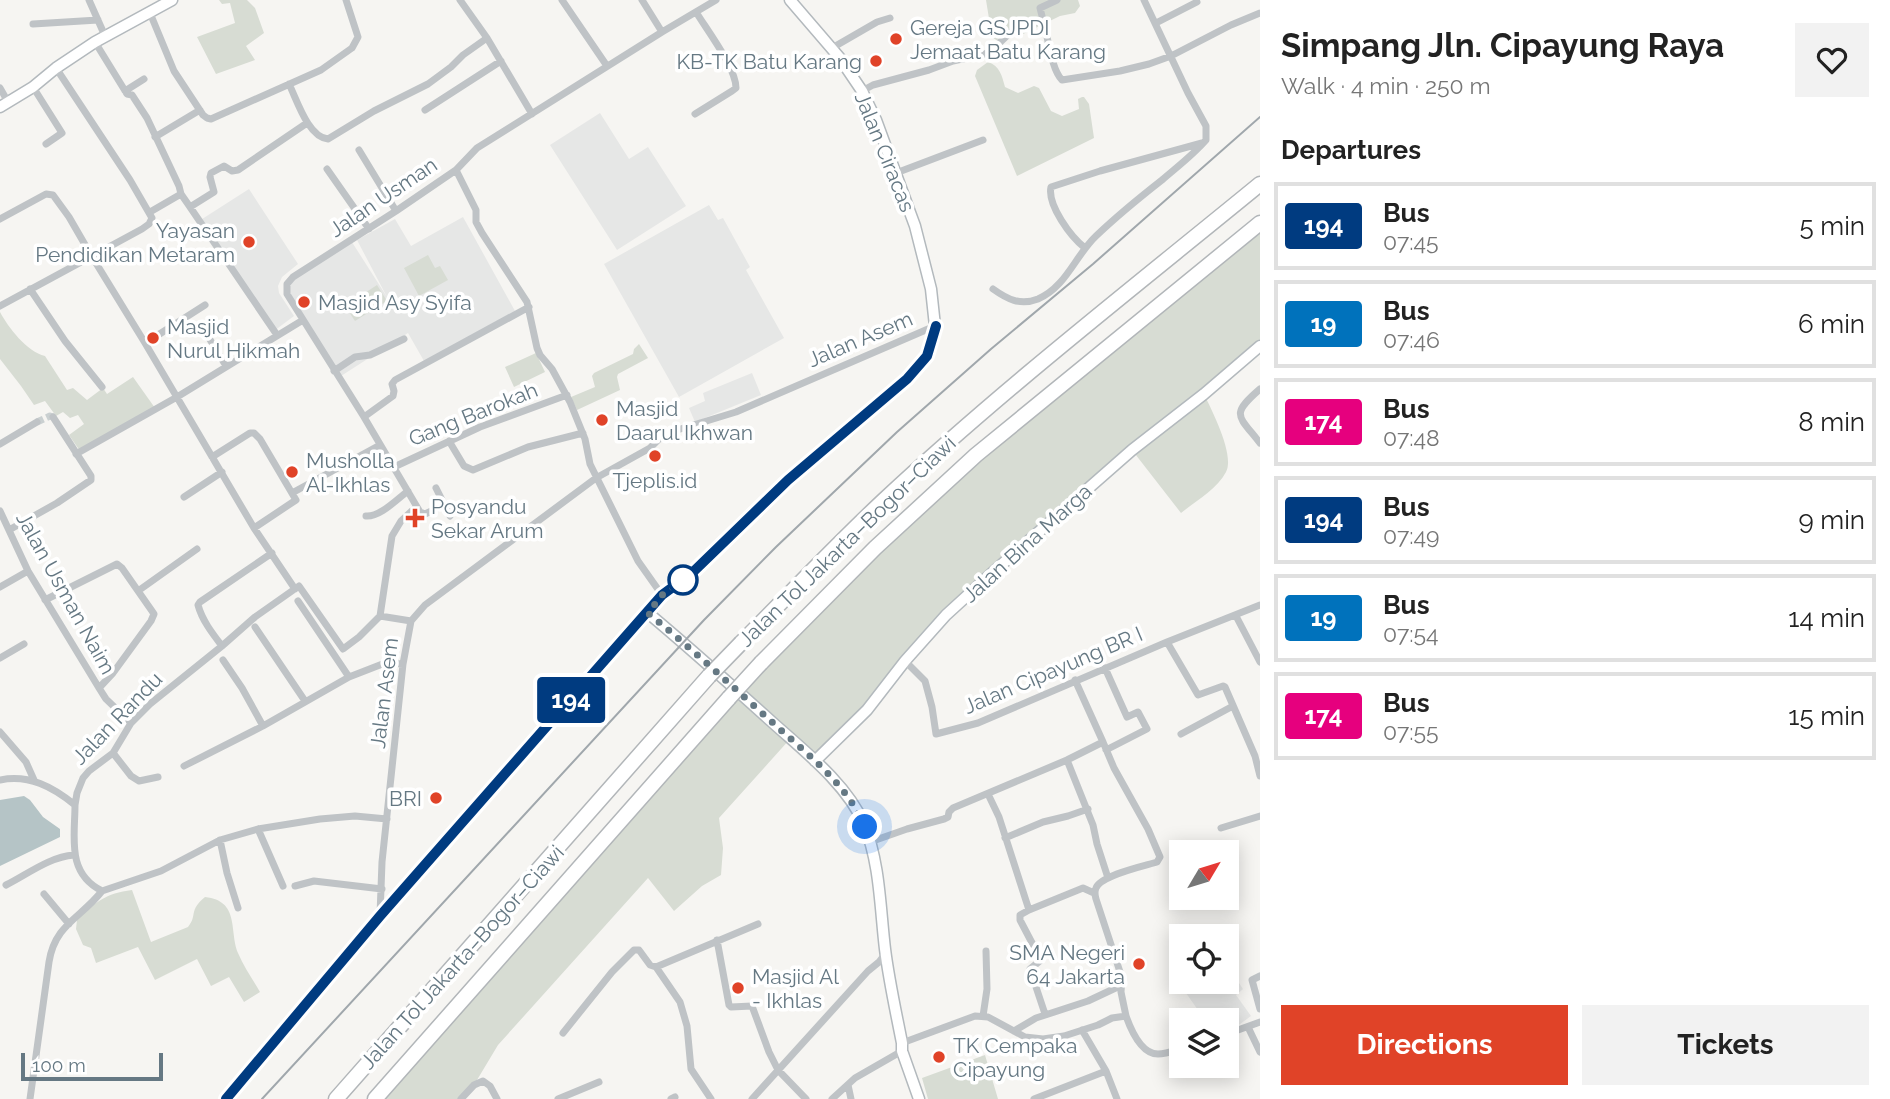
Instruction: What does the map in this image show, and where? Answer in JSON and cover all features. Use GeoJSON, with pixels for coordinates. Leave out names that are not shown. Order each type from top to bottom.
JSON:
{"type":"FeatureCollection","features":[{"type":"Feature","properties":{"kind":"highway","name":"Jalan Tol Jakarta–Bogor–Ciawi"},"geometry":{"type":"LineString","coordinates":[[336,1099],[709,676],[883,501],[1028,374],[1260,184]]}},
{"type":"Feature","properties":{"kind":"highway","name":"Jalan Tol Jakarta–Bogor–Ciawi"},"geometry":{"type":"LineString","coordinates":[[375,1099],[729,698],[875,548],[976,455],[1260,223]]}},
{"type":"Feature","properties":{"kind":"street"},"geometry":{"type":"LineString","coordinates":[[89,0],[98,20],[100,39],[125,91],[128,95],[132,94],[137,102],[181,194],[277,335]]}},
{"type":"Feature","properties":{"kind":"street"},"geometry":{"type":"LineString","coordinates":[[0,88],[2,105],[33,87],[100,39],[172,0]]}},
{"type":"Feature","properties":{"kind":"street"},"geometry":{"type":"LineString","coordinates":[[150,13],[174,71],[200,110],[211,119],[321,71],[352,48],[356,42],[357,30],[346,0]]}},
{"type":"Feature","properties":{"kind":"street"},"geometry":{"type":"LineString","coordinates":[[460,0],[487,38],[532,114]]}},
{"type":"Feature","properties":{"kind":"street"},"geometry":{"type":"LineString","coordinates":[[562,0],[607,66]]}},
{"type":"Feature","properties":{"kind":"street"},"geometry":{"type":"LineString","coordinates":[[642,0],[662,32]]}},
{"type":"Feature","properties":{"kind":"street","name":"Jalan Usman"},"geometry":{"type":"LineString","coordinates":[[418,510],[288,294],[286,287],[289,281],[456,170],[477,148],[716,0]]}},
{"type":"Feature","properties":{"kind":"street","name":"Jalan Ciracas"},"geometry":{"type":"LineString","coordinates":[[790,0],[832,48],[862,91],[876,120],[915,226],[931,289],[936,326]]}},
{"type":"Feature","properties":{"kind":"street"},"geometry":{"type":"LineString","coordinates":[[1057,0],[1040,8],[1055,68],[1062,80],[1138,67],[1171,56],[1260,13]]}},
{"type":"Feature","properties":{"kind":"street"},"geometry":{"type":"LineString","coordinates":[[992,289],[1011,301],[1021,302],[1039,298],[1060,284],[1086,248],[1119,215],[1205,142],[1206,127],[1144,0]]}},
{"type":"Feature","properties":{"kind":"street"},"geometry":{"type":"LineString","coordinates":[[1156,23],[1196,2]]}},
{"type":"Feature","properties":{"kind":"street"},"geometry":{"type":"LineString","coordinates":[[695,114],[736,88],[736,80],[730,68],[696,12]]}},
{"type":"Feature","properties":{"kind":"street"},"geometry":{"type":"LineString","coordinates":[[832,48],[877,22],[890,18]]}},
{"type":"Feature","properties":{"kind":"street"},"geometry":{"type":"LineString","coordinates":[[33,24],[98,20]]}},
{"type":"Feature","properties":{"kind":"street"},"geometry":{"type":"LineString","coordinates":[[862,91],[873,85],[985,54],[1012,31],[1043,20]]}},
{"type":"Feature","properties":{"kind":"street"},"geometry":{"type":"LineString","coordinates":[[289,84],[307,123],[318,136],[323,139],[336,136],[374,111],[434,81],[487,38]]}},
{"type":"Feature","properties":{"kind":"street"},"geometry":{"type":"LineString","coordinates":[[425,110],[500,61]]}},
{"type":"Feature","properties":{"kind":"street"},"geometry":{"type":"LineString","coordinates":[[0,306],[149,224],[152,218],[56,68]]}},
{"type":"Feature","properties":{"kind":"street"},"geometry":{"type":"LineString","coordinates":[[125,91],[144,79]]}},
{"type":"Feature","properties":{"kind":"street"},"geometry":{"type":"LineString","coordinates":[[33,87],[62,133],[46,144]]}},
{"type":"Feature","properties":{"kind":"street"},"geometry":{"type":"LineString","coordinates":[[155,137],[200,110]]}},
{"type":"Feature","properties":{"kind":"street"},"geometry":{"type":"LineString","coordinates":[[190,206],[214,192],[210,177],[219,167],[238,170],[307,123]]}},
{"type":"Feature","properties":{"kind":"street"},"geometry":{"type":"LineString","coordinates":[[896,173],[983,140]]}},
{"type":"Feature","properties":{"kind":"street"},"geometry":{"type":"LineString","coordinates":[[1086,248],[1077,241],[1059,216],[1050,192],[1051,187],[1205,142]]}},
{"type":"Feature","properties":{"kind":"street"},"geometry":{"type":"LineString","coordinates":[[359,150],[396,211]]}},
{"type":"Feature","properties":{"kind":"street"},"geometry":{"type":"LineString","coordinates":[[327,169],[369,229]]}},
{"type":"Feature","properties":{"kind":"street"},"geometry":{"type":"LineString","coordinates":[[456,170],[476,210],[482,233],[529,307],[540,355],[552,369],[567,395],[583,433],[588,459],[596,478],[638,561],[662,595]]}},
{"type":"Feature","properties":{"kind":"street"},"geometry":{"type":"LineString","coordinates":[[0,219],[50,193],[53,195],[146,343],[254,528],[295,589],[299,586],[343,649],[380,616],[392,536],[401,521],[418,510],[425,514],[446,504]]}},
{"type":"Feature","properties":{"kind":"street"},"geometry":{"type":"LineString","coordinates":[[150,212],[181,194]]}},
{"type":"Feature","properties":{"kind":"street"},"geometry":{"type":"LineString","coordinates":[[30,289],[65,341],[102,387]]}},
{"type":"Feature","properties":{"kind":"street"},"geometry":{"type":"LineString","coordinates":[[158,335],[205,305]]}},
{"type":"Feature","properties":{"kind":"street"},"geometry":{"type":"LineString","coordinates":[[364,417],[393,396],[392,384],[396,380],[529,307]]}},
{"type":"Feature","properties":{"kind":"street"},"geometry":{"type":"LineString","coordinates":[[76,454],[177,397],[303,320]]}},
{"type":"Feature","properties":{"kind":"street"},"geometry":{"type":"LineString","coordinates":[[226,1099],[380,916],[662,595],[692,573],[788,480],[907,379],[927,356],[936,326]]}},
{"type":"Feature","properties":{"kind":"street","name":"Jalan Asem"},"geometry":{"type":"LineString","coordinates":[[380,916],[382,862],[403,664],[411,621],[425,605],[596,478],[650,448],[664,434],[736,412],[936,326]]}},
{"type":"Feature","properties":{"kind":"street"},"geometry":{"type":"LineString","coordinates":[[206,332],[226,366]]}},
{"type":"Feature","properties":{"kind":"street"},"geometry":{"type":"LineString","coordinates":[[334,371],[355,357],[370,355],[404,339]]}},
{"type":"Feature","properties":{"kind":"street","name":"Jalan Bina Marga"},"geometry":{"type":"LineString","coordinates":[[815,761],[867,710],[905,661],[946,615],[1044,525],[1260,346]]}},
{"type":"Feature","properties":{"kind":"street"},"geometry":{"type":"LineString","coordinates":[[1260,389],[1240,410],[1242,420],[1260,443]]}},
{"type":"Feature","properties":{"kind":"street","name":"Gang Barokah"},"geometry":{"type":"LineString","coordinates":[[394,467],[480,427],[567,395]]}},
{"type":"Feature","properties":{"kind":"street"},"geometry":{"type":"LineString","coordinates":[[9,530],[57,503],[89,481],[91,476],[53,417]]}},
{"type":"Feature","properties":{"kind":"street"},"geometry":{"type":"LineString","coordinates":[[0,444],[37,422]]}},
{"type":"Feature","properties":{"kind":"street"},"geometry":{"type":"LineString","coordinates":[[212,457],[246,435],[254,433],[292,492],[296,500],[254,528]]}},
{"type":"Feature","properties":{"kind":"street"},"geometry":{"type":"LineString","coordinates":[[449,441],[464,466],[473,470],[528,447],[583,433]]}},
{"type":"Feature","properties":{"kind":"street"},"geometry":{"type":"LineString","coordinates":[[292,492],[380,445]]}},
{"type":"Feature","properties":{"kind":"street"},"geometry":{"type":"LineString","coordinates":[[184,497],[222,472]]}},
{"type":"Feature","properties":{"kind":"street"},"geometry":{"type":"LineString","coordinates":[[436,488],[450,516]]}},
{"type":"Feature","properties":{"kind":"street"},"geometry":{"type":"LineString","coordinates":[[366,516],[379,513],[408,492]]}},
{"type":"Feature","properties":{"kind":"street","name":"Jalan Usman Naim"},"geometry":{"type":"LineString","coordinates":[[0,510],[28,571],[99,688],[106,699],[131,723]]}},
{"type":"Feature","properties":{"kind":"street"},"geometry":{"type":"LineString","coordinates":[[138,591],[197,549]]}},
{"type":"Feature","properties":{"kind":"street"},"geometry":{"type":"LineString","coordinates":[[222,646],[206,624],[198,605],[272,553]]}},
{"type":"Feature","properties":{"kind":"street"},"geometry":{"type":"LineString","coordinates":[[45,600],[115,564],[122,568],[152,611],[153,617],[124,659],[99,688]]}},
{"type":"Feature","properties":{"kind":"street"},"geometry":{"type":"LineString","coordinates":[[0,587],[28,571]]}},
{"type":"Feature","properties":{"kind":"street","name":"Jalan Randu"},"geometry":{"type":"LineString","coordinates":[[74,855],[75,805],[83,778],[113,753],[131,723],[150,704],[256,617],[295,589]]}},
{"type":"Feature","properties":{"kind":"street"},"geometry":{"type":"LineString","coordinates":[[298,601],[349,677]]}},
{"type":"Feature","properties":{"kind":"street","name":"Jalan Cipayung BR I"},"geometry":{"type":"LineString","coordinates":[[905,661],[925,681],[936,734],[978,723],[1075,680],[1260,605]]}},
{"type":"Feature","properties":{"kind":"street"},"geometry":{"type":"LineString","coordinates":[[648,613],[700,656],[815,761],[860,814],[870,842],[878,886],[902,1047],[919,1099]]}},
{"type":"Feature","properties":{"kind":"street"},"geometry":{"type":"LineString","coordinates":[[380,616],[411,621]]}},
{"type":"Feature","properties":{"kind":"street"},"geometry":{"type":"LineString","coordinates":[[1236,616],[1260,662]]}},
{"type":"Feature","properties":{"kind":"street"},"geometry":{"type":"LineString","coordinates":[[255,627],[305,701]]}},
{"type":"Feature","properties":{"kind":"street"},"geometry":{"type":"LineString","coordinates":[[1167,642],[1198,695],[1224,686],[1255,756],[1260,776]]}},
{"type":"Feature","properties":{"kind":"street"},"geometry":{"type":"LineString","coordinates":[[0,658],[24,644]]}},
{"type":"Feature","properties":{"kind":"street"},"geometry":{"type":"LineString","coordinates":[[223,660],[263,726]]}},
{"type":"Feature","properties":{"kind":"street"},"geometry":{"type":"LineString","coordinates":[[184,766],[263,726],[349,677],[385,663],[403,664]]}},
{"type":"Feature","properties":{"kind":"street"},"geometry":{"type":"LineString","coordinates":[[870,842],[944,819],[950,810],[1147,729],[1138,712],[1127,717],[1105,668]]}},
{"type":"Feature","properties":{"kind":"street"},"geometry":{"type":"LineString","coordinates":[[1075,680],[1114,768],[1148,829],[1160,857],[1157,862],[1108,878],[1099,884],[1094,892]]}},
{"type":"Feature","properties":{"kind":"street"},"geometry":{"type":"LineString","coordinates":[[1181,734],[1233,706]]}},
{"type":"Feature","properties":{"kind":"street"},"geometry":{"type":"LineString","coordinates":[[0,732],[26,762],[34,780]]}},
{"type":"Feature","properties":{"kind":"street"},"geometry":{"type":"LineString","coordinates":[[113,753],[131,776],[139,781],[158,777]]}},
{"type":"Feature","properties":{"kind":"street"},"geometry":{"type":"LineString","coordinates":[[1067,760],[1088,809],[1108,878]]}},
{"type":"Feature","properties":{"kind":"street"},"geometry":{"type":"LineString","coordinates":[[0,780],[34,780],[75,805]]}},
{"type":"Feature","properties":{"kind":"street"},"geometry":{"type":"LineString","coordinates":[[989,794],[1029,910]]}},
{"type":"Feature","properties":{"kind":"street"},"geometry":{"type":"LineString","coordinates":[[1005,838],[1043,822],[1088,809]]}},
{"type":"Feature","properties":{"kind":"street"},"geometry":{"type":"LineString","coordinates":[[30,1099],[51,952],[57,936],[102,891],[161,871],[220,840],[258,829],[355,816],[387,819]]}},
{"type":"Feature","properties":{"kind":"street"},"geometry":{"type":"LineString","coordinates":[[1221,828],[1260,816]]}},
{"type":"Feature","properties":{"kind":"street"},"geometry":{"type":"LineString","coordinates":[[258,829],[283,886]]}},
{"type":"Feature","properties":{"kind":"street"},"geometry":{"type":"LineString","coordinates":[[220,840],[237,908]]}},
{"type":"Feature","properties":{"kind":"street"},"geometry":{"type":"LineString","coordinates":[[6,885],[45,863],[74,855],[84,876],[102,891]]}},
{"type":"Feature","properties":{"kind":"street"},"geometry":{"type":"LineString","coordinates":[[295,886],[314,881],[382,889]]}},
{"type":"Feature","properties":{"kind":"street"},"geometry":{"type":"LineString","coordinates":[[1045,1014],[1030,969],[1041,960],[1020,920],[1020,915],[1083,888],[1094,892]]}},
{"type":"Feature","properties":{"kind":"street"},"geometry":{"type":"LineString","coordinates":[[1094,892],[1122,978],[1121,992],[1126,1016],[1137,1038],[1148,1051],[1160,1054],[1169,1052]]}},
{"type":"Feature","properties":{"kind":"street"},"geometry":{"type":"LineString","coordinates":[[44,894],[69,924]]}},
{"type":"Feature","properties":{"kind":"street"},"geometry":{"type":"LineString","coordinates":[[656,967],[758,924]]}},
{"type":"Feature","properties":{"kind":"street"},"geometry":{"type":"LineString","coordinates":[[718,940],[729,1005],[752,1006],[778,1070],[807,1099]]}},
{"type":"Feature","properties":{"kind":"street"},"geometry":{"type":"LineString","coordinates":[[563,1033],[612,972],[634,950],[639,950],[650,965],[656,967],[680,1002],[687,1026],[691,1069],[710,1099]]}},
{"type":"Feature","properties":{"kind":"street"},"geometry":{"type":"LineString","coordinates":[[983,1016],[987,989],[986,951]]}},
{"type":"Feature","properties":{"kind":"street"},"geometry":{"type":"LineString","coordinates":[[752,1099],[886,953]]}},
{"type":"Feature","properties":{"kind":"street"},"geometry":{"type":"LineString","coordinates":[[1260,976],[1252,980],[1260,1009]]}},
{"type":"Feature","properties":{"kind":"street"},"geometry":{"type":"LineString","coordinates":[[1014,1031],[1045,1014],[1088,1001],[1122,985]]}},
{"type":"Feature","properties":{"kind":"street"},"geometry":{"type":"LineString","coordinates":[[832,1099],[866,1071],[902,1047],[975,1017],[988,1017],[1025,1037],[1043,1039],[1126,1016]]}},
{"type":"Feature","properties":{"kind":"street"},"geometry":{"type":"LineString","coordinates":[[1239,1030],[1260,1022]]}},
{"type":"Feature","properties":{"kind":"street"},"geometry":{"type":"LineString","coordinates":[[1248,1027],[1260,1052]]}},
{"type":"Feature","properties":{"kind":"street"},"geometry":{"type":"LineString","coordinates":[[1082,1030],[1107,1071],[1117,1099]]}},
{"type":"Feature","properties":{"kind":"street"},"geometry":{"type":"LineString","coordinates":[[1034,1099],[1107,1071]]}},
{"type":"Feature","properties":{"kind":"street"},"geometry":{"type":"LineString","coordinates":[[461,1099],[474,1085],[483,1081],[490,1086],[497,1099]]}},
{"type":"Feature","properties":{"kind":"street"},"geometry":{"type":"LineString","coordinates":[[563,1098],[599,1082]]}},
{"type":"Feature","properties":{"kind":"street"},"geometry":{"type":"LineString","coordinates":[[848,1085],[851,1099]]}},
{"type":"Feature","properties":{"kind":"shaded area"},"geometry":{"type":"Polygon","coordinates":[[[219,0],[247,0],[255,8],[264,33],[246,46],[255,60],[216,74],[197,37],[235,23],[230,3],[222,4],[219,0]]]}},
{"type":"Feature","properties":{"kind":"shaded area"},"geometry":{"type":"Polygon","coordinates":[[[986,0],[1078,0],[1080,6],[1075,13],[1060,16],[999,42],[992,37],[986,0]]]}},
{"type":"Feature","properties":{"kind":"shaded area"},"geometry":{"type":"Polygon","coordinates":[[[988,62],[998,69],[1005,87],[1018,93],[1034,86],[1039,88],[1051,111],[1062,116],[1079,109],[1078,99],[1084,97],[1089,104],[1094,138],[1017,176],[975,76],[977,70],[988,62]]]}},
{"type":"Feature","properties":{"kind":"shaded area"},"geometry":{"type":"Polygon","coordinates":[[[600,113],[629,159],[648,147],[686,206],[617,250],[550,145],[600,113]]]}},
{"type":"Feature","properties":{"kind":"shaded area","name":"Yayasan Pendidikan Metaram"},"geometry":{"type":"Polygon","coordinates":[[[249,189],[298,264],[282,277],[278,286],[279,293],[294,316],[274,331],[199,221],[249,189]]]}},
{"type":"Feature","properties":{"kind":"shaded area"},"geometry":{"type":"Polygon","coordinates":[[[709,205],[718,220],[723,218],[750,267],[746,270],[784,338],[679,397],[604,264],[709,205]]]}},
{"type":"Feature","properties":{"kind":"shaded area"},"geometry":{"type":"Polygon","coordinates":[[[463,217],[515,311],[424,361],[408,333],[341,376],[288,292],[289,282],[350,239],[387,297],[357,240],[395,219],[411,246],[463,217]]]}},
{"type":"Feature","properties":{"kind":"shaded area"},"geometry":{"type":"Polygon","coordinates":[[[1260,223],[1260,348],[1204,394],[1221,433],[1227,455],[1226,472],[1217,484],[1181,513],[1132,450],[992,573],[815,761],[790,739],[719,818],[723,848],[721,875],[702,886],[674,911],[648,878],[498,1045],[474,1085],[461,1099],[375,1099],[611,833],[875,548],[1260,223]]]}},
{"type":"Feature","properties":{"kind":"shaded area"},"geometry":{"type":"Polygon","coordinates":[[[428,255],[435,268],[440,266],[448,280],[419,296],[404,268],[428,255]]]}},
{"type":"Feature","properties":{"kind":"shaded area"},"geometry":{"type":"Polygon","coordinates":[[[377,285],[387,301],[355,321],[345,306],[377,285]]]}},
{"type":"Feature","properties":{"kind":"shaded area"},"geometry":{"type":"Polygon","coordinates":[[[0,312],[25,344],[45,356],[67,390],[73,388],[87,400],[103,388],[107,394],[133,377],[155,408],[80,451],[69,435],[84,424],[78,415],[70,418],[63,412],[56,416],[45,401],[34,405],[0,359],[0,312]]]}},
{"type":"Feature","properties":{"kind":"shaded area"},"geometry":{"type":"Polygon","coordinates":[[[639,344],[648,358],[618,374],[620,390],[577,410],[571,397],[595,387],[592,376],[594,373],[633,354],[639,344]]]}},
{"type":"Feature","properties":{"kind":"shaded area"},"geometry":{"type":"Polygon","coordinates":[[[536,353],[545,372],[514,387],[505,367],[536,353]]]}},
{"type":"Feature","properties":{"kind":"shaded area"},"geometry":{"type":"Polygon","coordinates":[[[752,373],[761,395],[695,422],[689,408],[705,401],[703,393],[752,373]]]}},
{"type":"Feature","properties":{"kind":"shaded area"},"geometry":{"type":"Polygon","coordinates":[[[24,796],[43,817],[60,829],[60,837],[0,866],[0,800],[24,796]]]}},
{"type":"Feature","properties":{"kind":"shaded area"},"geometry":{"type":"Polygon","coordinates":[[[132,890],[151,942],[188,927],[195,909],[205,897],[224,904],[231,918],[238,953],[260,992],[244,1002],[229,977],[211,986],[197,959],[155,980],[138,947],[96,963],[91,948],[83,945],[76,929],[77,920],[101,900],[132,890]]]}},
{"type":"Feature","properties":{"kind":"shaded area"},"geometry":{"type":"Polygon","coordinates":[[[1187,994],[1237,994],[1251,1016],[1239,1025],[1239,1008],[1197,1008],[1187,994]]]}},
{"type":"Feature","properties":{"kind":"shaded area"},"geometry":{"type":"Polygon","coordinates":[[[985,1055],[998,1099],[928,1099],[922,1078],[985,1055]]]}},
{"type":"Feature","properties":{"kind":"tunnel"},"geometry":{"type":"LineString","coordinates":[[37,422],[53,417]]}},
{"type":"Feature","properties":{"kind":"tram line"},"geometry":{"type":"LineString","coordinates":[[262,1099],[704,620],[776,547],[897,432],[1260,117]]}},
{"type":"Feature","properties":{"kind":"bus line","name":"194"},"geometry":{"type":"LineString","coordinates":[[226,1099],[380,916],[662,595],[692,573],[788,480],[907,379],[927,356],[936,326]]}},
{"type":"Feature","properties":{"kind":"place","name":"Gereja GSJPDI Jemaat Batu Karang"},"geometry":{"type":"Point","coordinates":[896,39]}},
{"type":"Feature","properties":{"kind":"place","name":"KB-TK Batu Karang"},"geometry":{"type":"Point","coordinates":[876,61]}},
{"type":"Feature","properties":{"kind":"place","name":"Yayasan Pendidikan Metaram"},"geometry":{"type":"Point","coordinates":[249,242]}},
{"type":"Feature","properties":{"kind":"place","name":"Masjid Asy Syifa"},"geometry":{"type":"Point","coordinates":[304,302]}},
{"type":"Feature","properties":{"kind":"place","name":"Masjid Nurul Hikmah"},"geometry":{"type":"Point","coordinates":[153,338]}},
{"type":"Feature","properties":{"kind":"place","name":"Masjid Daarul Ikhwan"},"geometry":{"type":"Point","coordinates":[602,420]}},
{"type":"Feature","properties":{"kind":"place","name":"Tjeplis.id"},"geometry":{"type":"Point","coordinates":[655,456]}},
{"type":"Feature","properties":{"kind":"place","name":"Musholla Al-Ikhlas"},"geometry":{"type":"Point","coordinates":[292,472]}},
{"type":"Feature","properties":{"kind":"place","name":"Posyandu Sekar Arum"},"geometry":{"type":"Point","coordinates":[415,518]}},
{"type":"Feature","properties":{"kind":"place","name":"BRI"},"geometry":{"type":"Point","coordinates":[436,798]}},
{"type":"Feature","properties":{"kind":"place","name":"SMA Negeri 64 Jakarta"},"geometry":{"type":"Point","coordinates":[1139,964]}},
{"type":"Feature","properties":{"kind":"place","name":"Masjid Al - Ikhlas"},"geometry":{"type":"Point","coordinates":[738,988]}},
{"type":"Feature","properties":{"kind":"place","name":"TK Cempaka Cipayung"},"geometry":{"type":"Point","coordinates":[939,1057]}},
{"type":"Feature","properties":{"kind":"route"},"geometry":{"type":"LineString","coordinates":[[683,580],[662,595],[648,613],[700,656],[815,761],[860,814],[865,827]]}}]}
